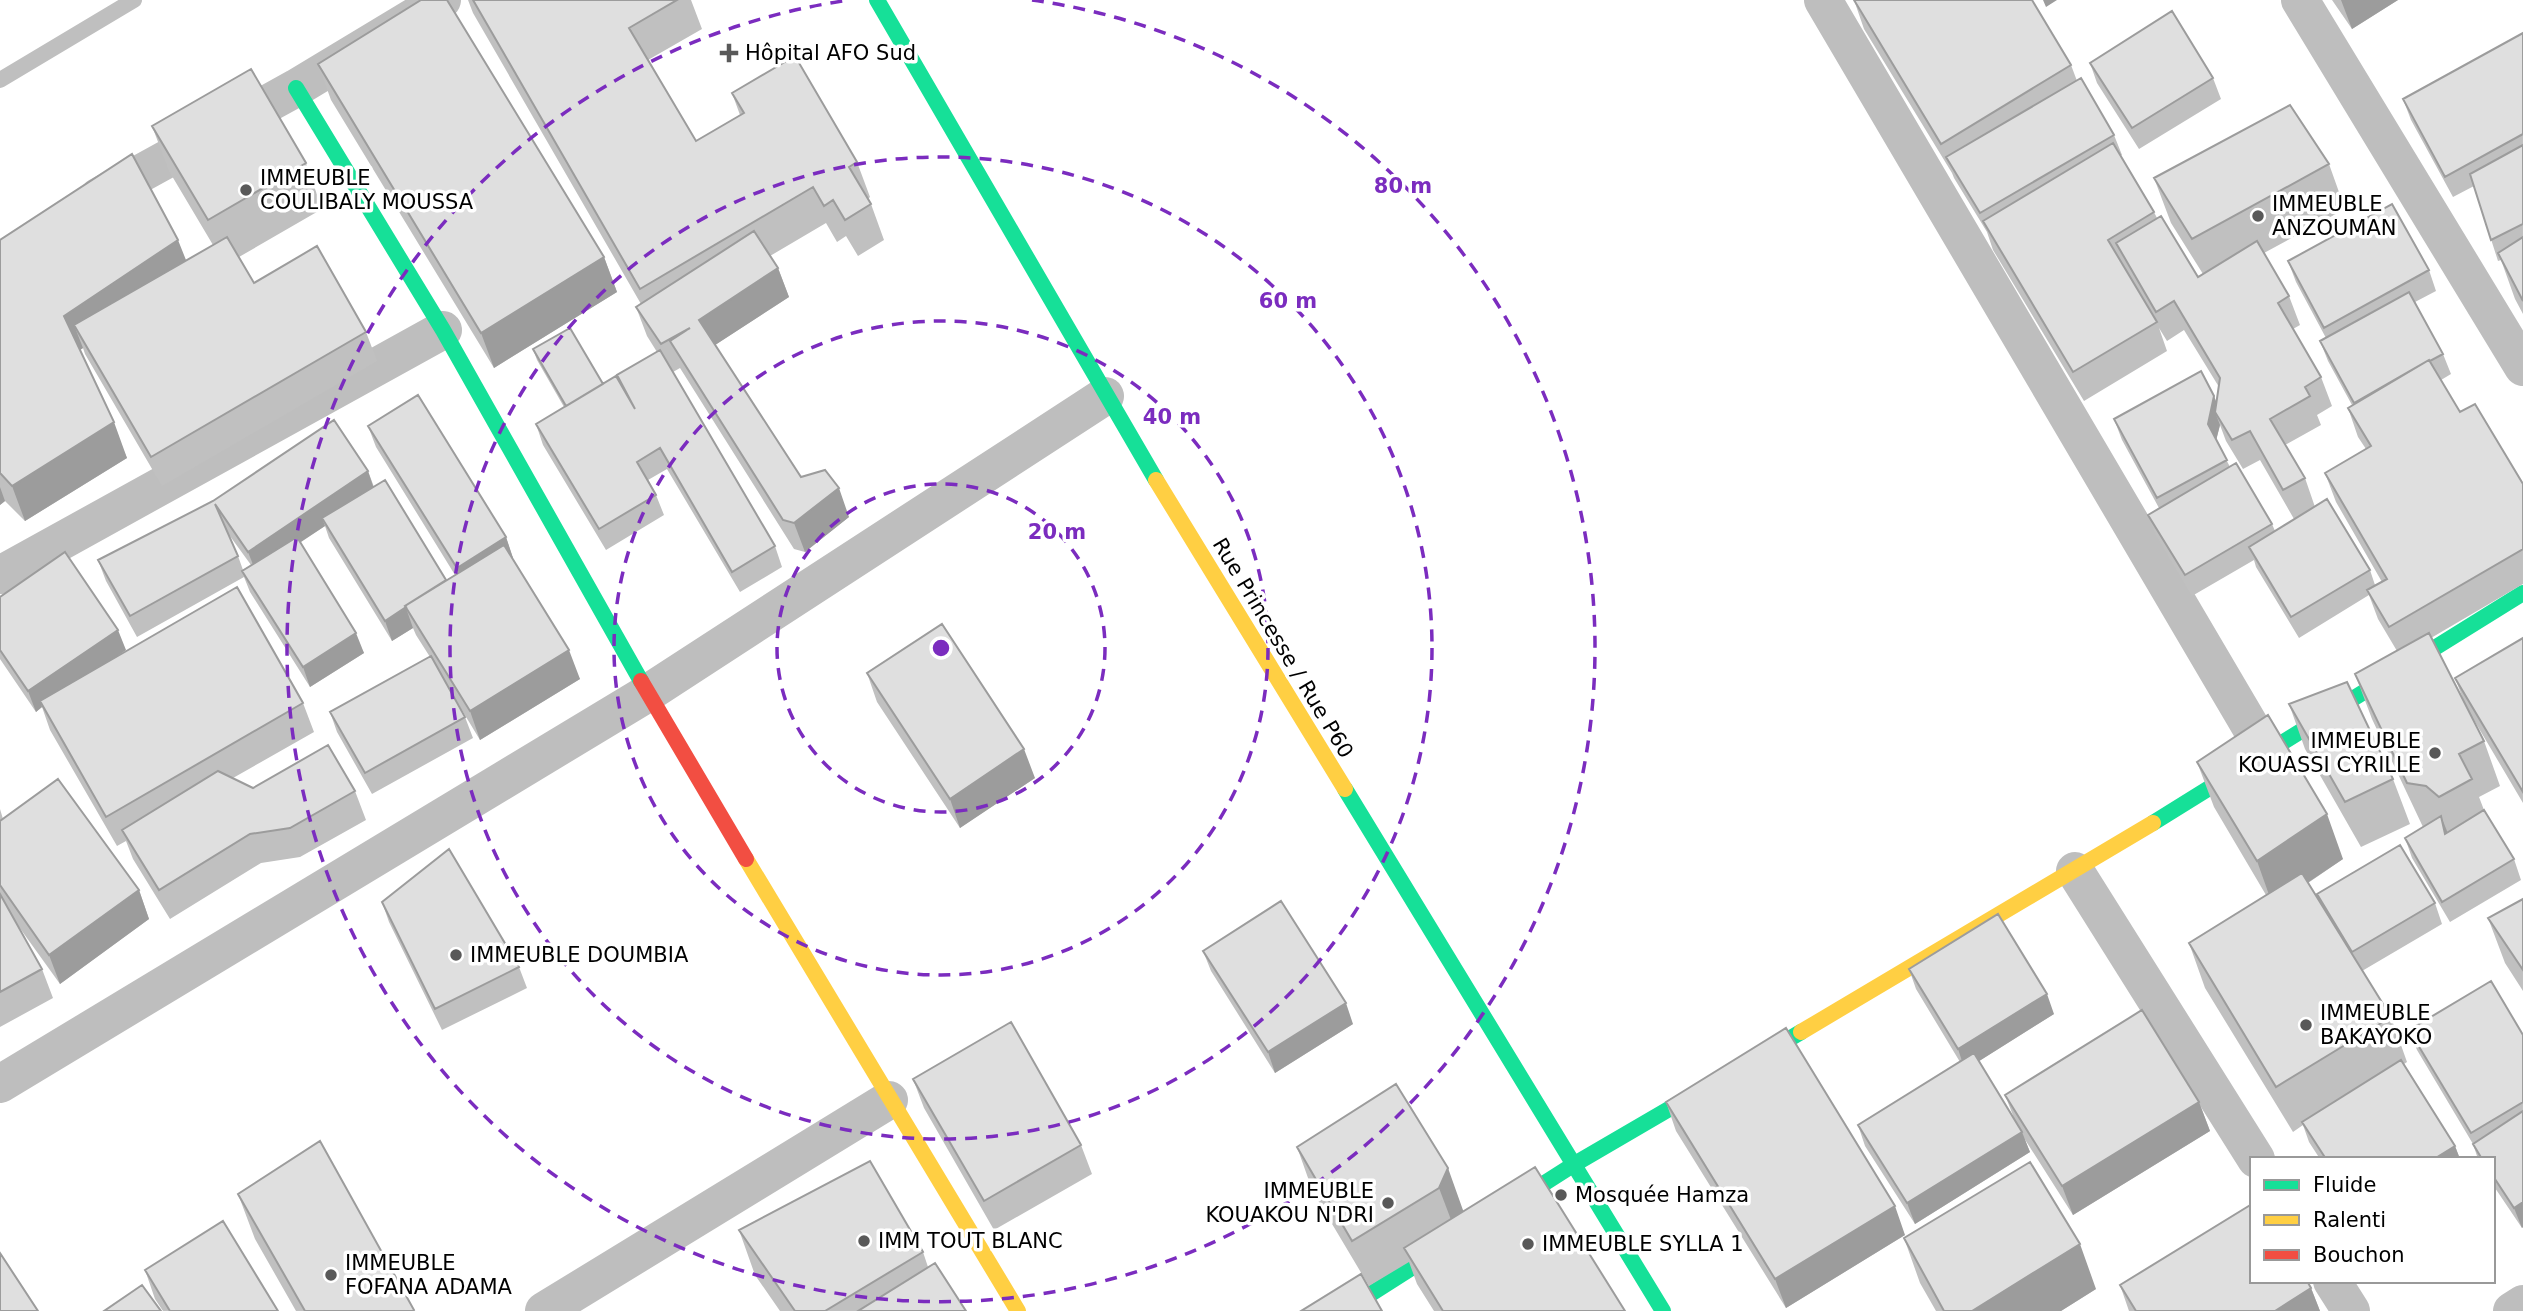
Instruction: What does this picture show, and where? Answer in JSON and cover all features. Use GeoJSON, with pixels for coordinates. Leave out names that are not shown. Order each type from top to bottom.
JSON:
{"type":"FeatureCollection","features":[{"type":"Feature","properties":{"kind":"street"},"geometry":{"type":"LineString","coordinates":[[71,212],[296,88],[442,0]]}},
{"type":"Feature","properties":{"kind":"street","name":"Rue Princesse / Rue P60"},"geometry":{"type":"LineString","coordinates":[[877,0],[1105,396],[1663,1311]]}},
{"type":"Feature","properties":{"kind":"street"},"geometry":{"type":"LineString","coordinates":[[1823,0],[2266,753]]}},
{"type":"Feature","properties":{"kind":"street"},"geometry":{"type":"LineString","coordinates":[[2300,0],[2523,367]]}},
{"type":"Feature","properties":{"kind":"street"},"geometry":{"type":"LineString","coordinates":[[296,88],[443,330],[648,694],[888,1100],[1018,1311]]}},
{"type":"Feature","properties":{"kind":"street"},"geometry":{"type":"LineString","coordinates":[[0,575],[443,330]]}},
{"type":"Feature","properties":{"kind":"street"},"geometry":{"type":"LineString","coordinates":[[0,1084],[648,694],[1105,396]]}},
{"type":"Feature","properties":{"kind":"street"},"geometry":{"type":"LineString","coordinates":[[1344,1311],[1573,1166],[2075,871],[2523,593]]}},
{"type":"Feature","properties":{"kind":"street"},"geometry":{"type":"LineString","coordinates":[[2075,871],[2255,1157]]}},
{"type":"Feature","properties":{"kind":"street"},"geometry":{"type":"LineString","coordinates":[[544,1311],[888,1100]]}},
{"type":"Feature","properties":{"kind":"street"},"geometry":{"type":"LineString","coordinates":[[2333,1283],[2351,1311]]}},
{"type":"Feature","properties":{"kind":"street"},"geometry":{"type":"LineString","coordinates":[[2512,1311],[2523,1304]]}},
{"type":"Feature","properties":{"kind":"building"},"geometry":{"type":"Polygon","coordinates":[[[421,0],[447,0],[604,257],[481,333],[318,64],[421,0]]]}},
{"type":"Feature","properties":{"kind":"building"},"geometry":{"type":"Polygon","coordinates":[[[473,0],[677,0],[629,28],[696,141],[744,113],[732,93],[795,56],[857,162],[849,167],[871,204],[845,220],[833,200],[824,206],[813,187],[640,289],[473,0]]]}},
{"type":"Feature","properties":{"kind":"building"},"geometry":{"type":"Polygon","coordinates":[[[1854,0],[2032,0],[2071,65],[1941,144],[1854,0]]]}},
{"type":"Feature","properties":{"kind":"building"},"geometry":{"type":"Polygon","coordinates":[[[2172,11],[2213,78],[2132,128],[2090,63],[2172,11]]]}},
{"type":"Feature","properties":{"kind":"building"},"geometry":{"type":"Polygon","coordinates":[[[2523,33],[2523,134],[2445,177],[2403,99],[2523,33]]]}},
{"type":"Feature","properties":{"kind":"building"},"geometry":{"type":"Polygon","coordinates":[[[251,69],[306,163],[208,220],[152,126],[251,69]]]}},
{"type":"Feature","properties":{"kind":"building"},"geometry":{"type":"Polygon","coordinates":[[[2081,78],[2114,135],[1980,213],[1946,157],[2081,78]]]}},
{"type":"Feature","properties":{"kind":"building"},"geometry":{"type":"Polygon","coordinates":[[[2290,105],[2329,164],[2192,239],[2154,178],[2290,105]]]}},
{"type":"Feature","properties":{"kind":"building"},"geometry":{"type":"Polygon","coordinates":[[[2113,143],[2154,212],[2108,240],[2157,322],[2073,372],[1983,221],[2113,143]]]}},
{"type":"Feature","properties":{"kind":"building"},"geometry":{"type":"Polygon","coordinates":[[[2523,145],[2523,224],[2491,240],[2470,174],[2523,145]]]}},
{"type":"Feature","properties":{"kind":"building"},"geometry":{"type":"Polygon","coordinates":[[[132,154],[178,240],[64,316],[114,422],[12,486],[0,473],[0,240],[132,154]]]}},
{"type":"Feature","properties":{"kind":"building"},"geometry":{"type":"Polygon","coordinates":[[[2392,204],[2429,270],[2324,328],[2288,261],[2392,204]]]}},
{"type":"Feature","properties":{"kind":"building"},"geometry":{"type":"Polygon","coordinates":[[[2161,216],[2198,277],[2257,241],[2289,296],[2278,303],[2321,377],[2305,387],[2310,396],[2270,419],[2305,478],[2283,490],[2250,431],[2232,440],[2215,412],[2220,378],[2174,301],[2156,312],[2116,243],[2161,216]]]}},
{"type":"Feature","properties":{"kind":"building"},"geometry":{"type":"Polygon","coordinates":[[[754,231],[778,268],[699,320],[801,477],[825,470],[839,488],[794,523],[783,520],[670,341],[690,328],[661,344],[636,307],[754,231]]]}},
{"type":"Feature","properties":{"kind":"building"},"geometry":{"type":"Polygon","coordinates":[[[227,237],[254,283],[317,246],[366,332],[151,457],[74,325],[227,237]]]}},
{"type":"Feature","properties":{"kind":"building"},"geometry":{"type":"Polygon","coordinates":[[[2523,237],[2523,301],[2498,253],[2523,237]]]}},
{"type":"Feature","properties":{"kind":"building"},"geometry":{"type":"Polygon","coordinates":[[[2409,292],[2443,354],[2354,403],[2320,341],[2409,292]]]}},
{"type":"Feature","properties":{"kind":"building"},"geometry":{"type":"Polygon","coordinates":[[[570,328],[603,384],[566,406],[533,349],[570,328]]]}},
{"type":"Feature","properties":{"kind":"building"},"geometry":{"type":"Polygon","coordinates":[[[660,350],[775,546],[732,572],[660,448],[637,462],[656,495],[599,529],[536,424],[616,376],[635,409],[617,375],[660,350]]]}},
{"type":"Feature","properties":{"kind":"building"},"geometry":{"type":"Polygon","coordinates":[[[2429,360],[2460,412],[2475,404],[2523,484],[2523,549],[2389,627],[2367,590],[2387,579],[2325,473],[2371,446],[2348,408],[2429,360]]]}},
{"type":"Feature","properties":{"kind":"building"},"geometry":{"type":"Polygon","coordinates":[[[2201,371],[2214,396],[2208,424],[2227,460],[2157,498],[2114,419],[2201,371]]]}},
{"type":"Feature","properties":{"kind":"building"},"geometry":{"type":"Polygon","coordinates":[[[418,395],[506,537],[457,568],[368,426],[418,395]]]}},
{"type":"Feature","properties":{"kind":"building"},"geometry":{"type":"Polygon","coordinates":[[[334,420],[368,471],[248,552],[215,504],[238,556],[130,616],[98,560],[213,501],[334,420]]]}},
{"type":"Feature","properties":{"kind":"building"},"geometry":{"type":"Polygon","coordinates":[[[2236,463],[2272,524],[2185,575],[2148,515],[2236,463]]]}},
{"type":"Feature","properties":{"kind":"building"},"geometry":{"type":"Polygon","coordinates":[[[385,480],[446,580],[385,621],[322,518],[385,480]]]}},
{"type":"Feature","properties":{"kind":"building"},"geometry":{"type":"Polygon","coordinates":[[[2327,499],[2370,570],[2291,617],[2249,547],[2327,499]]]}},
{"type":"Feature","properties":{"kind":"building"},"geometry":{"type":"Polygon","coordinates":[[[297,537],[356,633],[303,667],[242,571],[297,537]]]}},
{"type":"Feature","properties":{"kind":"building"},"geometry":{"type":"Polygon","coordinates":[[[504,545],[569,650],[470,711],[405,606],[504,545]]]}},
{"type":"Feature","properties":{"kind":"building"},"geometry":{"type":"Polygon","coordinates":[[[65,552],[118,630],[28,691],[0,650],[0,597],[65,552]]]}},
{"type":"Feature","properties":{"kind":"building"},"geometry":{"type":"Polygon","coordinates":[[[237,587],[303,703],[106,817],[40,701],[237,587]]]}},
{"type":"Feature","properties":{"kind":"building"},"geometry":{"type":"Polygon","coordinates":[[[942,624],[1024,749],[950,799],[867,673],[942,624]]]}},
{"type":"Feature","properties":{"kind":"building","name":"IMMEUBLE KOUASSI CYRILLE"},"geometry":{"type":"Polygon","coordinates":[[[2429,633],[2484,741],[2459,754],[2472,779],[2439,797],[2426,786],[2407,783],[2355,674],[2429,633]]]}},
{"type":"Feature","properties":{"kind":"building"},"geometry":{"type":"Polygon","coordinates":[[[2523,638],[2523,792],[2455,678],[2523,638]]]}},
{"type":"Feature","properties":{"kind":"building"},"geometry":{"type":"Polygon","coordinates":[[[431,656],[465,717],[365,773],[330,712],[431,656]]]}},
{"type":"Feature","properties":{"kind":"building"},"geometry":{"type":"Polygon","coordinates":[[[2347,682],[2393,779],[2345,802],[2289,704],[2347,682]]]}},
{"type":"Feature","properties":{"kind":"building"},"geometry":{"type":"Polygon","coordinates":[[[2268,715],[2327,814],[2257,861],[2197,762],[2268,715]]]}},
{"type":"Feature","properties":{"kind":"building"},"geometry":{"type":"Polygon","coordinates":[[[328,745],[355,791],[290,828],[250,834],[159,890],[122,830],[218,771],[253,788],[328,745]]]}},
{"type":"Feature","properties":{"kind":"building"},"geometry":{"type":"Polygon","coordinates":[[[58,779],[139,890],[49,955],[0,885],[0,821],[58,779]]]}},
{"type":"Feature","properties":{"kind":"building"},"geometry":{"type":"Polygon","coordinates":[[[2484,810],[2514,859],[2442,902],[2405,838],[2441,816],[2445,834],[2484,810]]]}},
{"type":"Feature","properties":{"kind":"building"},"geometry":{"type":"Polygon","coordinates":[[[2400,845],[2435,903],[2352,952],[2317,894],[2400,845]]]}},
{"type":"Feature","properties":{"kind":"building","name":"IMMEUBLE DOUMBIA"},"geometry":{"type":"Polygon","coordinates":[[[449,849],[519,967],[435,1009],[382,902],[449,849]]]}},
{"type":"Feature","properties":{"kind":"building","name":"IMMEUBLE BAKAYOKO"},"geometry":{"type":"Polygon","coordinates":[[[2302,873],[2391,1017],[2276,1087],[2189,943],[2302,873]]]}},
{"type":"Feature","properties":{"kind":"building"},"geometry":{"type":"Polygon","coordinates":[[[0,894],[42,969],[0,992],[0,894]]]}},
{"type":"Feature","properties":{"kind":"building"},"geometry":{"type":"Polygon","coordinates":[[[2523,899],[2523,970],[2488,918],[2523,899]]]}},
{"type":"Feature","properties":{"kind":"building"},"geometry":{"type":"Polygon","coordinates":[[[1281,901],[1346,1003],[1268,1052],[1203,951],[1281,901]]]}},
{"type":"Feature","properties":{"kind":"building"},"geometry":{"type":"Polygon","coordinates":[[[1998,914],[2047,994],[1958,1049],[1909,969],[1998,914]]]}},
{"type":"Feature","properties":{"kind":"building"},"geometry":{"type":"Polygon","coordinates":[[[2491,981],[2523,1035],[2523,1102],[2471,1133],[2409,1030],[2491,981]]]}},
{"type":"Feature","properties":{"kind":"building"},"geometry":{"type":"Polygon","coordinates":[[[2142,1010],[2199,1102],[2062,1186],[2005,1095],[2142,1010]]]}},
{"type":"Feature","properties":{"kind":"building"},"geometry":{"type":"Polygon","coordinates":[[[1011,1022],[1081,1145],[984,1201],[913,1079],[1011,1022]]]}},
{"type":"Feature","properties":{"kind":"building"},"geometry":{"type":"Polygon","coordinates":[[[1786,1028],[1895,1206],[1775,1279],[1666,1102],[1786,1028]]]}},
{"type":"Feature","properties":{"kind":"building"},"geometry":{"type":"Polygon","coordinates":[[[1974,1053],[2022,1132],[1907,1203],[1858,1125],[1974,1053]]]}},
{"type":"Feature","properties":{"kind":"building"},"geometry":{"type":"Polygon","coordinates":[[[2401,1060],[2455,1146],[2437,1157],[2325,1157],[2302,1122],[2401,1060]]]}},
{"type":"Feature","properties":{"kind":"building"},"geometry":{"type":"Polygon","coordinates":[[[1396,1084],[1448,1168],[1439,1188],[1352,1241],[1297,1147],[1396,1084]]]}},
{"type":"Feature","properties":{"kind":"building"},"geometry":{"type":"Polygon","coordinates":[[[2523,1111],[2523,1202],[2514,1208],[2495,1179],[2495,1157],[2481,1157],[2473,1144],[2523,1111]]]}},
{"type":"Feature","properties":{"kind":"building","name":"IMMEUBLE FOFANA ADAMA"},"geometry":{"type":"Polygon","coordinates":[[[320,1141],[413,1311],[305,1311],[238,1194],[320,1141]]]}},
{"type":"Feature","properties":{"kind":"building"},"geometry":{"type":"Polygon","coordinates":[[[870,1161],[923,1252],[825,1311],[795,1311],[739,1230],[870,1161]]]}},
{"type":"Feature","properties":{"kind":"building"},"geometry":{"type":"Polygon","coordinates":[[[2030,1162],[2080,1244],[1972,1311],[1944,1311],[1904,1238],[2030,1162]]]}},
{"type":"Feature","properties":{"kind":"building","name":"IMMEUBLE SYLLA 1"},"geometry":{"type":"Polygon","coordinates":[[[1535,1167],[1625,1311],[1443,1311],[1404,1248],[1535,1167]]]}},
{"type":"Feature","properties":{"kind":"building"},"geometry":{"type":"Polygon","coordinates":[[[2250,1205],[2250,1283],[2308,1283],[2311,1288],[2275,1311],[2136,1311],[2120,1285],[2250,1205]]]}},
{"type":"Feature","properties":{"kind":"building"},"geometry":{"type":"Polygon","coordinates":[[[223,1221],[278,1311],[170,1311],[145,1270],[223,1221]]]}},
{"type":"Feature","properties":{"kind":"building"},"geometry":{"type":"Polygon","coordinates":[[[0,1253],[38,1311],[0,1311],[0,1253]]]}},
{"type":"Feature","properties":{"kind":"building"},"geometry":{"type":"Polygon","coordinates":[[[935,1263],[966,1311],[858,1311],[935,1263]]]}},
{"type":"Feature","properties":{"kind":"building"},"geometry":{"type":"Polygon","coordinates":[[[1361,1274],[1382,1311],[1301,1311],[1361,1274]]]}},
{"type":"Feature","properties":{"kind":"building"},"geometry":{"type":"Polygon","coordinates":[[[142,1285],[161,1311],[104,1311],[142,1285]]]}},
{"type":"Feature","properties":{"kind":"waterway"},"geometry":{"type":"LineString","coordinates":[[0,80],[134,0]]}},
{"type":"Feature","properties":{"kind":"traffic: fast"},"geometry":{"type":"LineString","coordinates":[[877,0],[1156,480]]}},
{"type":"Feature","properties":{"kind":"traffic: fast"},"geometry":{"type":"LineString","coordinates":[[296,88],[443,330],[641,681]]}},
{"type":"Feature","properties":{"kind":"traffic: fast"},"geometry":{"type":"LineString","coordinates":[[2153,823],[2523,593]]}},
{"type":"Feature","properties":{"kind":"traffic: fast"},"geometry":{"type":"LineString","coordinates":[[1345,789],[1663,1311]]}},
{"type":"Feature","properties":{"kind":"traffic: fast"},"geometry":{"type":"LineString","coordinates":[[1344,1311],[1573,1165],[1801,1032]]}},
{"type":"Feature","properties":{"kind":"traffic: slow"},"geometry":{"type":"LineString","coordinates":[[1156,480],[1345,789]]}},
{"type":"Feature","properties":{"kind":"traffic: slow"},"geometry":{"type":"LineString","coordinates":[[1801,1032],[2153,823]]}},
{"type":"Feature","properties":{"kind":"traffic: slow"},"geometry":{"type":"LineString","coordinates":[[746,859],[1018,1311]]}},
{"type":"Feature","properties":{"kind":"traffic: jam"},"geometry":{"type":"LineString","coordinates":[[641,681],[746,859]]}},
{"type":"Feature","properties":{"kind":"place","name":"Hôpital AFO Sud"},"geometry":{"type":"Point","coordinates":[729,53]}},
{"type":"Feature","properties":{"kind":"place","name":"IMMEUBLE COULIBALY MOUSSA"},"geometry":{"type":"Point","coordinates":[246,190]}},
{"type":"Feature","properties":{"kind":"place","name":"IMMEUBLE ANZOUMAN"},"geometry":{"type":"Point","coordinates":[2258,216]}},
{"type":"Feature","properties":{"kind":"place","name":"IMMEUBLE KOUASSI CYRILLE"},"geometry":{"type":"Point","coordinates":[2435,753]}},
{"type":"Feature","properties":{"kind":"place","name":"IMMEUBLE DOUMBIA"},"geometry":{"type":"Point","coordinates":[456,955]}},
{"type":"Feature","properties":{"kind":"place","name":"IMMEUBLE BAKAYOKO"},"geometry":{"type":"Point","coordinates":[2306,1025]}},
{"type":"Feature","properties":{"kind":"place","name":"Mosquée Hamza"},"geometry":{"type":"Point","coordinates":[1561,1195]}},
{"type":"Feature","properties":{"kind":"place","name":"IMMEUBLE KOUAKOU N'DRI"},"geometry":{"type":"Point","coordinates":[1388,1203]}},
{"type":"Feature","properties":{"kind":"place","name":"IMM TOUT BLANC"},"geometry":{"type":"Point","coordinates":[864,1241]}},
{"type":"Feature","properties":{"kind":"place","name":"IMMEUBLE SYLLA 1"},"geometry":{"type":"Point","coordinates":[1528,1244]}},
{"type":"Feature","properties":{"kind":"place","name":"IMMEUBLE FOFANA ADAMA"},"geometry":{"type":"Point","coordinates":[331,1275]}}]}
